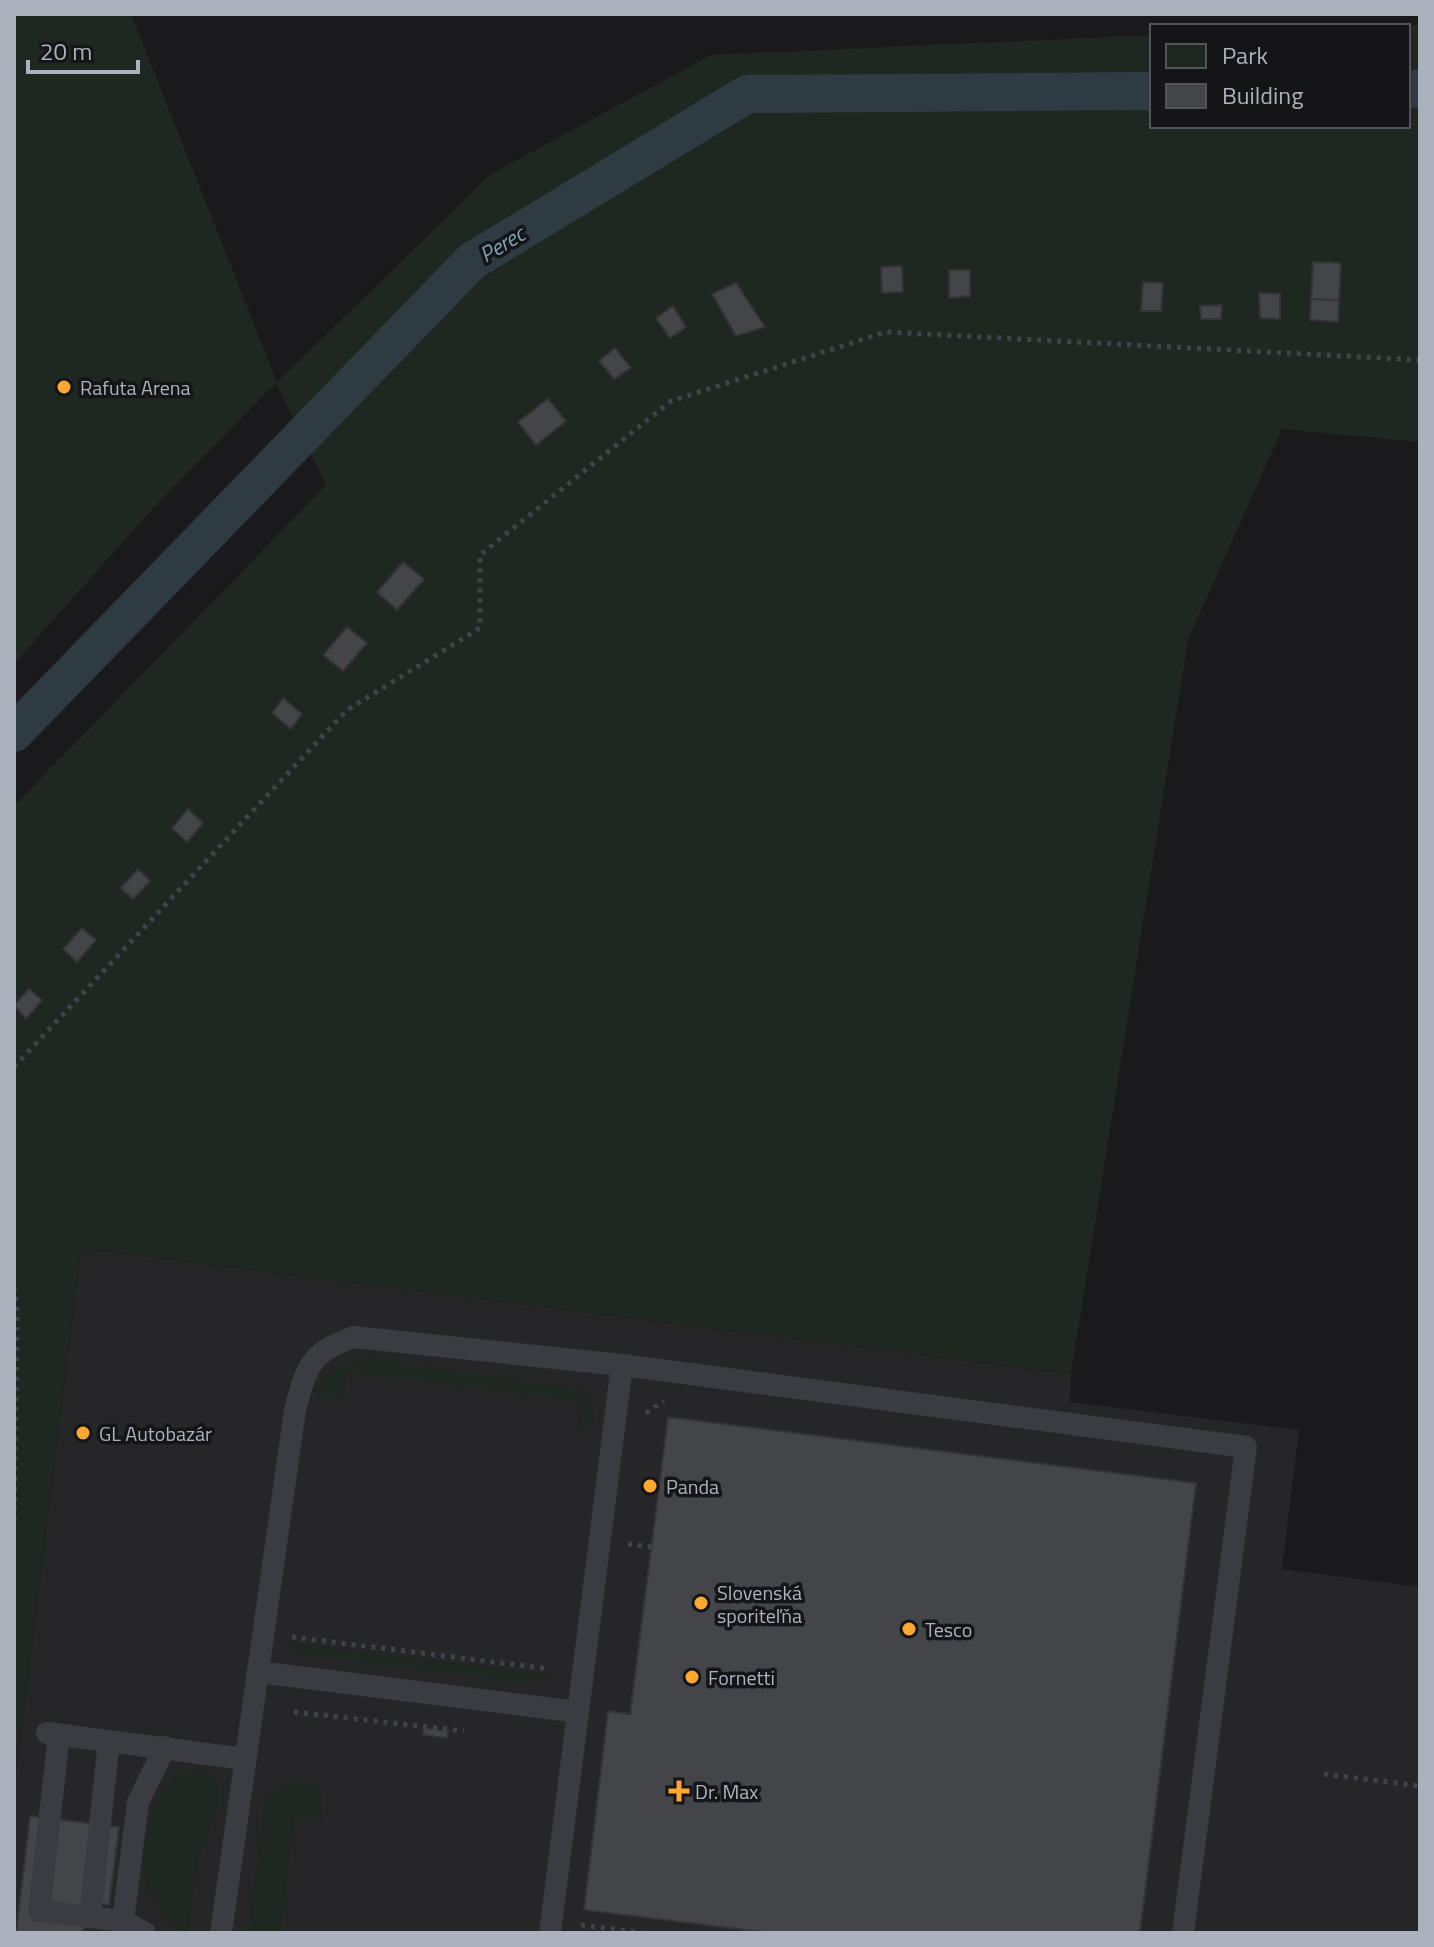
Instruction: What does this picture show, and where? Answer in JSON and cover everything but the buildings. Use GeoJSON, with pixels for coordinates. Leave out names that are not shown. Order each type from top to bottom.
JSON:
{"type":"FeatureCollection","features":[{"type":"Feature","properties":{"kind":"lane"},"geometry":{"type":"LineString","coordinates":[[221,1933],[295,1410],[308,1364],[327,1346],[354,1337],[383,1337],[622,1365],[1246,1447],[1183,1933]]}},
{"type":"Feature","properties":{"kind":"lane"},"geometry":{"type":"LineString","coordinates":[[550,1933],[622,1365]]}},
{"type":"Feature","properties":{"kind":"lane"},"geometry":{"type":"LineString","coordinates":[[258,1672],[578,1712]]}},
{"type":"Feature","properties":{"kind":"lane"},"geometry":{"type":"LineString","coordinates":[[145,1933],[123,1921],[39,1911],[53,1734],[245,1759]]}},
{"type":"Feature","properties":{"kind":"lane"},"geometry":{"type":"LineString","coordinates":[[90,1917],[109,1741]]}},
{"type":"Feature","properties":{"kind":"lane"},"geometry":{"type":"LineString","coordinates":[[123,1921],[138,1802],[165,1747]]}},
{"type":"Feature","properties":{"kind":"path"},"geometry":{"type":"LineString","coordinates":[[14,1067],[347,710],[480,628],[480,555],[671,401],[886,332],[1420,360]]}},
{"type":"Feature","properties":{"kind":"path"},"geometry":{"type":"LineString","coordinates":[[14,1287],[17,1327],[14,1528]]}},
{"type":"Feature","properties":{"kind":"path"},"geometry":{"type":"LineString","coordinates":[[642,1415],[669,1398]]}},
{"type":"Feature","properties":{"kind":"path"},"geometry":{"type":"LineString","coordinates":[[623,1558],[627,1529]]}},
{"type":"Feature","properties":{"kind":"path"},"geometry":{"type":"LineString","coordinates":[[263,1634],[550,1669]]}},
{"type":"Feature","properties":{"kind":"path"},"geometry":{"type":"LineString","coordinates":[[294,1712],[475,1732]]}},
{"type":"Feature","properties":{"kind":"path"},"geometry":{"type":"LineString","coordinates":[[1324,1774],[1420,1786]]}},
{"type":"Feature","properties":{"kind":"path"},"geometry":{"type":"LineString","coordinates":[[578,1910],[577,1925],[643,1933]]}},
{"type":"Feature","properties":{"kind":"shaded area"},"geometry":{"type":"Polygon","coordinates":[[[81,1248],[1071,1374],[1070,1402],[1299,1430],[1282,1569],[1420,1587],[1420,1933],[14,1933],[14,1791],[81,1248]]]}},
{"type":"Feature","properties":{"kind":"green space"},"geometry":{"type":"Polygon","coordinates":[[[14,14],[131,14],[277,382],[491,174],[711,55],[1150,35],[1150,128],[1410,128],[1410,24],[1420,24],[1420,442],[1282,429],[1188,640],[1071,1374],[81,1248],[14,1791],[14,806],[326,485],[276,383],[155,506],[14,664],[14,14]]]}},
{"type":"Feature","properties":{"kind":"green space"},"geometry":{"type":"Polygon","coordinates":[[[372,1358],[580,1388],[593,1404],[594,1425],[590,1430],[578,1428],[581,1401],[347,1372],[344,1399],[319,1396],[316,1389],[334,1370],[346,1363],[372,1358]]]}},
{"type":"Feature","properties":{"kind":"green space"},"geometry":{"type":"Polygon","coordinates":[[[285,1642],[553,1675],[528,1683],[297,1654],[285,1642]]]}},
{"type":"Feature","properties":{"kind":"green space"},"geometry":{"type":"Polygon","coordinates":[[[199,1768],[214,1777],[219,1787],[218,1805],[198,1861],[188,1933],[180,1933],[147,1887],[144,1843],[159,1798],[174,1774],[199,1768]]]}},
{"type":"Feature","properties":{"kind":"green space"},"geometry":{"type":"Polygon","coordinates":[[[294,1780],[308,1782],[321,1791],[322,1820],[295,1817],[280,1933],[248,1933],[264,1806],[272,1788],[294,1780]]]}},
{"type":"Feature","properties":{"kind":"waterway","name":"Perec"},"geometry":{"type":"LineString","coordinates":[[1410,89],[1420,89]]}},
{"type":"Feature","properties":{"kind":"waterway","name":"Perec"},"geometry":{"type":"LineString","coordinates":[[14,733],[472,261],[747,94],[1150,91]]}},
{"type":"Feature","properties":{"kind":"place","name":"Rafuta Arena"},"geometry":{"type":"Point","coordinates":[64,387]}},
{"type":"Feature","properties":{"kind":"place","name":"GL Autobazár"},"geometry":{"type":"Point","coordinates":[83,1433]}},
{"type":"Feature","properties":{"kind":"place","name":"Panda"},"geometry":{"type":"Point","coordinates":[650,1486]}},
{"type":"Feature","properties":{"kind":"place","name":"Slovenská sporiteľňa"},"geometry":{"type":"Point","coordinates":[701,1603]}},
{"type":"Feature","properties":{"kind":"place","name":"Tesco"},"geometry":{"type":"Point","coordinates":[909,1629]}},
{"type":"Feature","properties":{"kind":"place","name":"Fornetti"},"geometry":{"type":"Point","coordinates":[692,1677]}},
{"type":"Feature","properties":{"kind":"place","name":"Dr. Max"},"geometry":{"type":"Point","coordinates":[679,1791]}}]}
